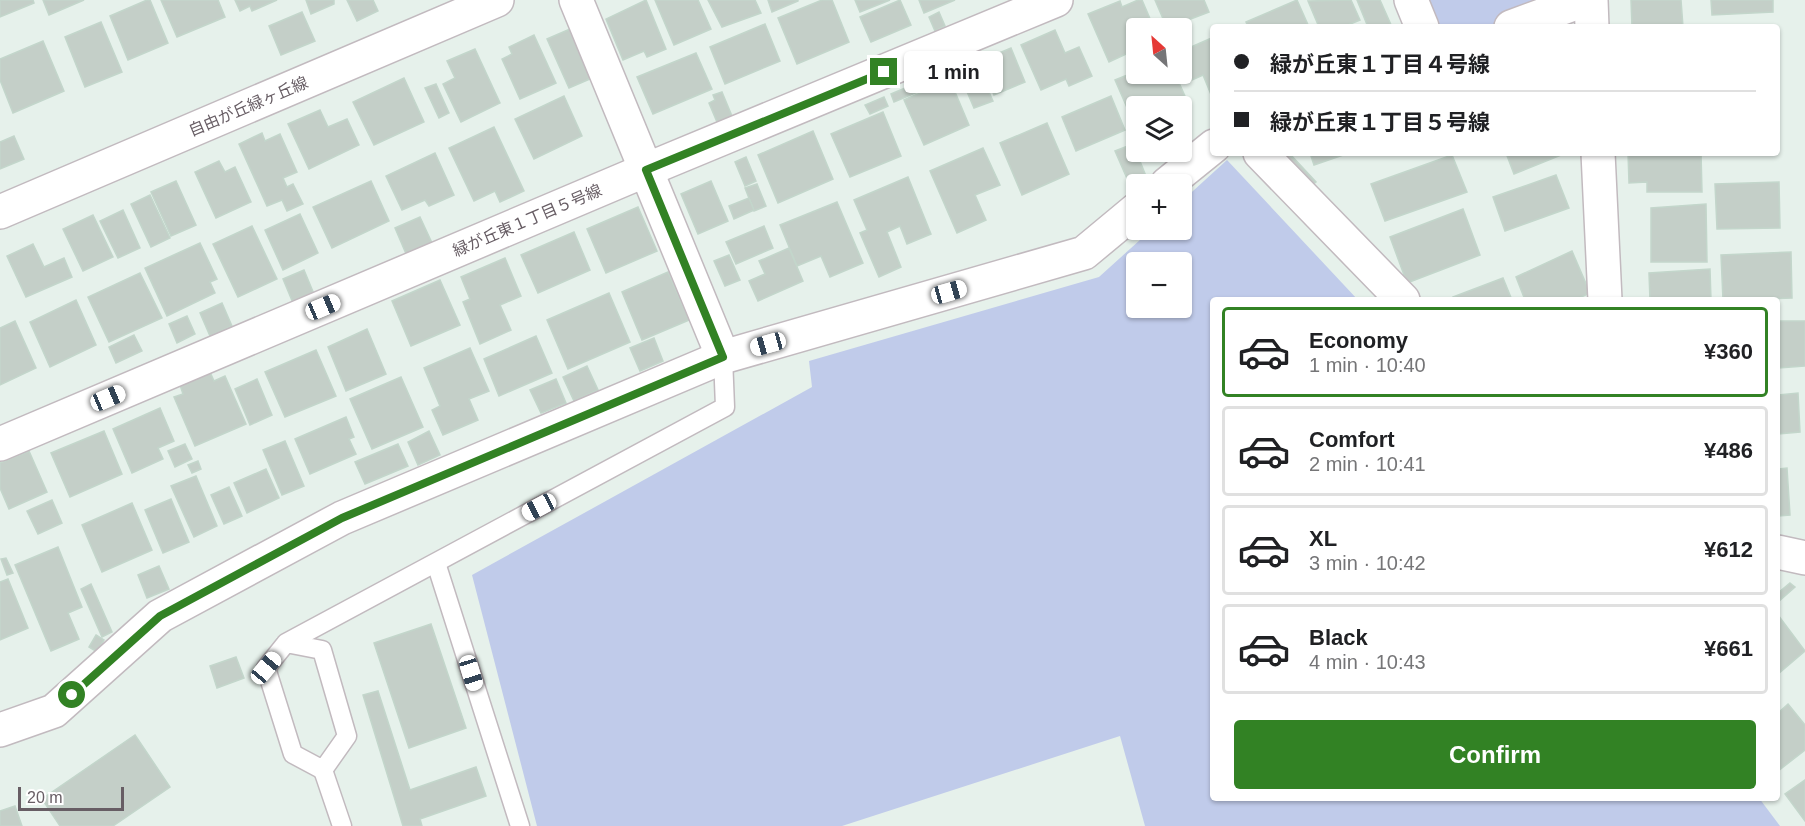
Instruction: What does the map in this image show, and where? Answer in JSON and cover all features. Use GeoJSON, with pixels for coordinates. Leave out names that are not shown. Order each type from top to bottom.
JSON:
{"type":"FeatureCollection","features":[{"type":"Feature","properties":{"kind":"street","name":"自由が丘緑ヶ丘線"},"geometry":{"type":"LineString","coordinates":[[0,212],[497,0]]}},
{"type":"Feature","properties":{"kind":"street"},"geometry":{"type":"LineString","coordinates":[[576,0],[723,357]]}},
{"type":"Feature","properties":{"kind":"street","name":"緑が丘東１丁目５号線"},"geometry":{"type":"LineString","coordinates":[[0,444],[646,170],[1056,0]]}},
{"type":"Feature","properties":{"kind":"street"},"geometry":{"type":"LineString","coordinates":[[1411,0],[1421,24]]}},
{"type":"Feature","properties":{"kind":"street"},"geometry":{"type":"LineString","coordinates":[[1519,24],[1584,0]]}},
{"type":"Feature","properties":{"kind":"street"},"geometry":{"type":"LineString","coordinates":[[1591,0],[1592,24]]}},
{"type":"Feature","properties":{"kind":"street"},"geometry":{"type":"LineString","coordinates":[[1179,174],[1210,149]]}},
{"type":"Feature","properties":{"kind":"street"},"geometry":{"type":"LineString","coordinates":[[1263,156],[1400,297]]}},
{"type":"Feature","properties":{"kind":"street"},"geometry":{"type":"LineString","coordinates":[[1598,156],[1605,297]]}},
{"type":"Feature","properties":{"kind":"street"},"geometry":{"type":"LineString","coordinates":[[0,730],[54,711],[160,616],[342,518],[723,357],[1084,253],[1126,218]]}},
{"type":"Feature","properties":{"kind":"street"},"geometry":{"type":"LineString","coordinates":[[1780,552],[1805,558]]}},
{"type":"Feature","properties":{"kind":"lane"},"geometry":{"type":"LineString","coordinates":[[342,826],[323,770],[293,754],[266,668],[286,643],[725,407],[723,357]]}},
{"type":"Feature","properties":{"kind":"lane"},"geometry":{"type":"LineString","coordinates":[[436,563],[520,826]]}},
{"type":"Feature","properties":{"kind":"lane"},"geometry":{"type":"LineString","coordinates":[[286,643],[322,650],[347,736],[323,770]]}},
{"type":"Feature","properties":{"kind":"shaded area"},"geometry":{"type":"Polygon","coordinates":[[[1411,0],[1566,0],[1509,24],[1421,24],[1411,0]]]}},
{"type":"Feature","properties":{"kind":"shaded area"},"geometry":{"type":"Polygon","coordinates":[[[1227,160],[1355,297],[1210,297],[1210,801],[1761,801],[1780,826],[1145,826],[1120,736],[842,826],[537,826],[472,575],[812,387],[809,361],[1099,277],[1126,253],[1126,318],[1192,318],[1192,252],[1127,252],[1140,240],[1192,240],[1192,192],[1227,160]]]}},
{"type":"Feature","properties":{"kind":"building"},"geometry":{"type":"Polygon","coordinates":[[[0,0],[33,0],[34,3],[0,17],[0,0]]]}},
{"type":"Feature","properties":{"kind":"building"},"geometry":{"type":"Polygon","coordinates":[[[43,0],[84,0],[49,15],[43,0]]]}},
{"type":"Feature","properties":{"kind":"building"},"geometry":{"type":"Polygon","coordinates":[[[150,0],[168,43],[128,60],[110,16],[150,0]]]}},
{"type":"Feature","properties":{"kind":"building"},"geometry":{"type":"Polygon","coordinates":[[[161,0],[218,0],[225,17],[177,37],[161,0]]]}},
{"type":"Feature","properties":{"kind":"building"},"geometry":{"type":"Polygon","coordinates":[[[235,0],[277,0],[252,11],[250,6],[240,11],[235,0]]]}},
{"type":"Feature","properties":{"kind":"building"},"geometry":{"type":"Polygon","coordinates":[[[306,0],[334,0],[334,4],[311,14],[306,0]]]}},
{"type":"Feature","properties":{"kind":"building"},"geometry":{"type":"Polygon","coordinates":[[[347,0],[373,0],[378,11],[357,21],[347,0]]]}},
{"type":"Feature","properties":{"kind":"building"},"geometry":{"type":"Polygon","coordinates":[[[646,0],[666,49],[647,57],[644,51],[623,60],[606,19],[646,0]]]}},
{"type":"Feature","properties":{"kind":"building"},"geometry":{"type":"Polygon","coordinates":[[[655,0],[698,0],[711,29],[674,45],[655,0]]]}},
{"type":"Feature","properties":{"kind":"building"},"geometry":{"type":"Polygon","coordinates":[[[708,0],[755,0],[761,13],[722,27],[708,0]]]}},
{"type":"Feature","properties":{"kind":"building"},"geometry":{"type":"Polygon","coordinates":[[[768,0],[798,0],[798,1],[772,12],[768,0]]]}},
{"type":"Feature","properties":{"kind":"building"},"geometry":{"type":"Polygon","coordinates":[[[822,0],[832,0],[849,42],[797,64],[778,18],[822,0]]]}},
{"type":"Feature","properties":{"kind":"building"},"geometry":{"type":"Polygon","coordinates":[[[855,0],[890,0],[860,12],[855,0]]]}},
{"type":"Feature","properties":{"kind":"building"},"geometry":{"type":"Polygon","coordinates":[[[900,0],[911,25],[871,42],[860,17],[900,0]]]}},
{"type":"Feature","properties":{"kind":"building"},"geometry":{"type":"Polygon","coordinates":[[[919,0],[955,0],[924,13],[919,0]]]}},
{"type":"Feature","properties":{"kind":"building"},"geometry":{"type":"Polygon","coordinates":[[[1142,0],[1150,18],[1126,18],[1126,54],[1109,62],[1088,14],[1120,1],[1122,7],[1142,0]]]}},
{"type":"Feature","properties":{"kind":"building"},"geometry":{"type":"Polygon","coordinates":[[[1155,0],[1204,0],[1209,12],[1192,18],[1163,18],[1155,0]]]}},
{"type":"Feature","properties":{"kind":"building"},"geometry":{"type":"Polygon","coordinates":[[[1297,0],[1308,24],[1247,24],[1246,22],[1297,0]]]}},
{"type":"Feature","properties":{"kind":"building"},"geometry":{"type":"Polygon","coordinates":[[[1351,0],[1360,20],[1350,24],[1318,24],[1308,1],[1351,0]]]}},
{"type":"Feature","properties":{"kind":"building"},"geometry":{"type":"Polygon","coordinates":[[[1357,0],[1380,0],[1391,24],[1367,24],[1357,0]]]}},
{"type":"Feature","properties":{"kind":"building"},"geometry":{"type":"Polygon","coordinates":[[[1631,0],[1681,0],[1683,24],[1632,24],[1631,0]]]}},
{"type":"Feature","properties":{"kind":"building"},"geometry":{"type":"Polygon","coordinates":[[[1711,0],[1773,0],[1773,12],[1712,15],[1711,0]]]}},
{"type":"Feature","properties":{"kind":"building"},"geometry":{"type":"Polygon","coordinates":[[[302,12],[315,41],[281,55],[269,26],[302,12]]]}},
{"type":"Feature","properties":{"kind":"building"},"geometry":{"type":"Polygon","coordinates":[[[939,12],[945,26],[935,31],[929,17],[939,12]]]}},
{"type":"Feature","properties":{"kind":"building"},"geometry":{"type":"Polygon","coordinates":[[[101,22],[122,72],[85,87],[65,37],[101,22]]]}},
{"type":"Feature","properties":{"kind":"building"},"geometry":{"type":"Polygon","coordinates":[[[765,24],[780,61],[725,84],[710,47],[765,24]]]}},
{"type":"Feature","properties":{"kind":"building"},"geometry":{"type":"Polygon","coordinates":[[[570,29],[592,78],[569,88],[547,39],[570,29]]]}},
{"type":"Feature","properties":{"kind":"building"},"geometry":{"type":"Polygon","coordinates":[[[1055,30],[1065,53],[1079,47],[1092,76],[1069,86],[1066,79],[1041,90],[1021,45],[1055,30]]]}},
{"type":"Feature","properties":{"kind":"building"},"geometry":{"type":"Polygon","coordinates":[[[534,35],[556,83],[520,99],[502,59],[512,54],[509,47],[534,35]]]}},
{"type":"Feature","properties":{"kind":"building"},"geometry":{"type":"Polygon","coordinates":[[[1210,39],[1210,92],[1203,75],[1192,80],[1192,47],[1210,39]]]}},
{"type":"Feature","properties":{"kind":"building"},"geometry":{"type":"Polygon","coordinates":[[[43,41],[64,91],[13,113],[0,80],[0,59],[43,41]]]}},
{"type":"Feature","properties":{"kind":"building"},"geometry":{"type":"Polygon","coordinates":[[[1011,48],[1025,82],[994,95],[980,61],[1011,48]]]}},
{"type":"Feature","properties":{"kind":"building"},"geometry":{"type":"Polygon","coordinates":[[[475,49],[500,103],[461,122],[443,84],[455,78],[447,61],[475,49]]]}},
{"type":"Feature","properties":{"kind":"building"},"geometry":{"type":"Polygon","coordinates":[[[696,53],[712,89],[653,114],[637,77],[696,53]]]}},
{"type":"Feature","properties":{"kind":"building"},"geometry":{"type":"Polygon","coordinates":[[[943,72],[946,80],[894,102],[891,94],[943,72]]]}},
{"type":"Feature","properties":{"kind":"building"},"geometry":{"type":"Polygon","coordinates":[[[1126,76],[1126,84],[1180,84],[1185,96],[1126,96],[1126,105],[1115,80],[1126,76]]]}},
{"type":"Feature","properties":{"kind":"building"},"geometry":{"type":"Polygon","coordinates":[[[404,78],[424,122],[374,145],[353,102],[404,78]]]}},
{"type":"Feature","properties":{"kind":"building"},"geometry":{"type":"Polygon","coordinates":[[[983,79],[993,101],[974,108],[965,87],[983,79]]]}},
{"type":"Feature","properties":{"kind":"building"},"geometry":{"type":"Polygon","coordinates":[[[950,80],[969,125],[924,145],[904,100],[950,80]]]}},
{"type":"Feature","properties":{"kind":"building"},"geometry":{"type":"Polygon","coordinates":[[[436,84],[449,113],[439,118],[425,88],[436,84]]]}},
{"type":"Feature","properties":{"kind":"building"},"geometry":{"type":"Polygon","coordinates":[[[722,92],[732,116],[717,122],[709,103],[715,100],[713,95],[722,92]]]}},
{"type":"Feature","properties":{"kind":"building"},"geometry":{"type":"Polygon","coordinates":[[[564,96],[582,136],[534,159],[515,119],[564,96]]]}},
{"type":"Feature","properties":{"kind":"building"},"geometry":{"type":"Polygon","coordinates":[[[1111,96],[1125,130],[1076,151],[1062,117],[1111,96]]]}},
{"type":"Feature","properties":{"kind":"building"},"geometry":{"type":"Polygon","coordinates":[[[884,97],[888,106],[870,114],[865,105],[884,97]]]}},
{"type":"Feature","properties":{"kind":"building"},"geometry":{"type":"Polygon","coordinates":[[[320,110],[328,127],[347,119],[359,145],[309,169],[288,124],[320,110]]]}},
{"type":"Feature","properties":{"kind":"building"},"geometry":{"type":"Polygon","coordinates":[[[883,112],[901,156],[850,177],[831,134],[883,112]]]}},
{"type":"Feature","properties":{"kind":"building"},"geometry":{"type":"Polygon","coordinates":[[[1047,123],[1069,174],[1022,195],[1000,143],[1047,123]]]}},
{"type":"Feature","properties":{"kind":"building"},"geometry":{"type":"Polygon","coordinates":[[[494,127],[524,191],[500,202],[495,191],[474,201],[449,148],[494,127]]]}},
{"type":"Feature","properties":{"kind":"building"},"geometry":{"type":"Polygon","coordinates":[[[813,131],[833,179],[778,203],[758,155],[813,131]]]}},
{"type":"Feature","properties":{"kind":"building"},"geometry":{"type":"Polygon","coordinates":[[[262,133],[265,141],[280,134],[297,172],[283,178],[287,187],[293,184],[303,204],[287,211],[282,200],[267,206],[239,144],[262,133]]]}},
{"type":"Feature","properties":{"kind":"building"},"geometry":{"type":"Polygon","coordinates":[[[14,136],[24,159],[0,169],[0,142],[14,136]]]}},
{"type":"Feature","properties":{"kind":"building"},"geometry":{"type":"Polygon","coordinates":[[[1126,147],[1126,162],[1140,162],[1145,174],[1126,174],[1126,176],[1115,151],[1126,147]]]}},
{"type":"Feature","properties":{"kind":"building"},"geometry":{"type":"Polygon","coordinates":[[[983,148],[1000,185],[975,195],[986,220],[957,233],[930,171],[983,148]]]}},
{"type":"Feature","properties":{"kind":"building"},"geometry":{"type":"Polygon","coordinates":[[[435,153],[454,195],[429,206],[425,200],[402,210],[386,176],[435,153]]]}},
{"type":"Feature","properties":{"kind":"building"},"geometry":{"type":"Polygon","coordinates":[[[1277,156],[1292,156],[1316,182],[1307,189],[1277,156]]]}},
{"type":"Feature","properties":{"kind":"building"},"geometry":{"type":"Polygon","coordinates":[[[1311,156],[1340,156],[1314,165],[1311,156]]]}},
{"type":"Feature","properties":{"kind":"building"},"geometry":{"type":"Polygon","coordinates":[[[1452,156],[1467,192],[1385,221],[1371,184],[1452,156]]]}},
{"type":"Feature","properties":{"kind":"building"},"geometry":{"type":"Polygon","coordinates":[[[1507,156],[1559,156],[1514,174],[1507,156]]]}},
{"type":"Feature","properties":{"kind":"building"},"geometry":{"type":"Polygon","coordinates":[[[1628,156],[1701,156],[1702,192],[1647,192],[1647,182],[1629,183],[1628,156]]]}},
{"type":"Feature","properties":{"kind":"building"},"geometry":{"type":"Polygon","coordinates":[[[746,157],[756,181],[745,186],[735,162],[746,157]]]}},
{"type":"Feature","properties":{"kind":"building"},"geometry":{"type":"Polygon","coordinates":[[[219,161],[225,172],[235,167],[251,202],[216,218],[195,172],[219,161]]]}},
{"type":"Feature","properties":{"kind":"building"},"geometry":{"type":"Polygon","coordinates":[[[1556,175],[1569,208],[1505,231],[1493,197],[1556,175]]]}},
{"type":"Feature","properties":{"kind":"building"},"geometry":{"type":"Polygon","coordinates":[[[908,177],[931,234],[907,244],[900,226],[887,232],[901,267],[879,277],[860,233],[867,230],[854,200],[908,177]]]}},
{"type":"Feature","properties":{"kind":"building"},"geometry":{"type":"Polygon","coordinates":[[[176,181],[196,225],[171,236],[151,192],[176,181]]]}},
{"type":"Feature","properties":{"kind":"building"},"geometry":{"type":"Polygon","coordinates":[[[371,181],[389,221],[332,248],[313,207],[371,181]]]}},
{"type":"Feature","properties":{"kind":"building"},"geometry":{"type":"Polygon","coordinates":[[[711,181],[728,221],[698,234],[681,194],[711,181]]]}},
{"type":"Feature","properties":{"kind":"building"},"geometry":{"type":"Polygon","coordinates":[[[1779,182],[1780,228],[1717,229],[1715,184],[1779,182]]]}},
{"type":"Feature","properties":{"kind":"building"},"geometry":{"type":"Polygon","coordinates":[[[757,184],[766,206],[754,211],[745,188],[757,184]]]}},
{"type":"Feature","properties":{"kind":"building"},"geometry":{"type":"Polygon","coordinates":[[[150,195],[170,238],[151,247],[131,204],[150,195]]]}},
{"type":"Feature","properties":{"kind":"building"},"geometry":{"type":"Polygon","coordinates":[[[749,198],[754,210],[734,219],[729,206],[749,198]]]}},
{"type":"Feature","properties":{"kind":"building"},"geometry":{"type":"Polygon","coordinates":[[[837,202],[863,263],[830,277],[821,256],[797,266],[780,225],[837,202]]]}},
{"type":"Feature","properties":{"kind":"building"},"geometry":{"type":"Polygon","coordinates":[[[1706,204],[1707,262],[1651,262],[1651,208],[1706,204]]]}},
{"type":"Feature","properties":{"kind":"building"},"geometry":{"type":"Polygon","coordinates":[[[638,207],[657,251],[606,273],[587,229],[638,207]]]}},
{"type":"Feature","properties":{"kind":"building"},"geometry":{"type":"Polygon","coordinates":[[[1463,209],[1480,255],[1407,283],[1390,237],[1463,209]]]}},
{"type":"Feature","properties":{"kind":"building"},"geometry":{"type":"Polygon","coordinates":[[[123,210],[140,248],[118,258],[100,221],[123,210]]]}},
{"type":"Feature","properties":{"kind":"building"},"geometry":{"type":"Polygon","coordinates":[[[300,214],[318,253],[283,270],[265,230],[300,214]]]}},
{"type":"Feature","properties":{"kind":"building"},"geometry":{"type":"Polygon","coordinates":[[[93,215],[113,257],[83,271],[63,229],[93,215]]]}},
{"type":"Feature","properties":{"kind":"building"},"geometry":{"type":"Polygon","coordinates":[[[420,217],[433,245],[407,256],[395,228],[420,217]]]}},
{"type":"Feature","properties":{"kind":"building"},"geometry":{"type":"Polygon","coordinates":[[[252,226],[277,279],[238,297],[213,244],[252,226]]]}},
{"type":"Feature","properties":{"kind":"building"},"geometry":{"type":"Polygon","coordinates":[[[764,226],[773,248],[736,264],[726,242],[764,226]]]}},
{"type":"Feature","properties":{"kind":"building"},"geometry":{"type":"Polygon","coordinates":[[[574,232],[590,270],[538,293],[521,255],[574,232]]]}},
{"type":"Feature","properties":{"kind":"building"},"geometry":{"type":"Polygon","coordinates":[[[200,243],[217,279],[210,282],[215,293],[167,316],[145,268],[200,243]]]}},
{"type":"Feature","properties":{"kind":"building"},"geometry":{"type":"Polygon","coordinates":[[[33,244],[44,267],[64,258],[72,277],[26,297],[7,256],[33,244]]]}},
{"type":"Feature","properties":{"kind":"building"},"geometry":{"type":"Polygon","coordinates":[[[789,248],[803,281],[758,301],[749,281],[765,274],[759,261],[789,248]]]}},
{"type":"Feature","properties":{"kind":"building"},"geometry":{"type":"Polygon","coordinates":[[[1572,251],[1590,293],[1581,297],[1524,297],[1516,277],[1572,251]]]}},
{"type":"Feature","properties":{"kind":"building"},"geometry":{"type":"Polygon","coordinates":[[[1791,252],[1792,298],[1723,297],[1721,255],[1791,252]]]}},
{"type":"Feature","properties":{"kind":"building"},"geometry":{"type":"Polygon","coordinates":[[[729,255],[740,280],[725,286],[714,261],[729,255]]]}},
{"type":"Feature","properties":{"kind":"building"},"geometry":{"type":"Polygon","coordinates":[[[505,258],[521,296],[500,305],[511,330],[480,344],[463,302],[470,299],[461,277],[505,258]]]}},
{"type":"Feature","properties":{"kind":"building"},"geometry":{"type":"Polygon","coordinates":[[[1710,269],[1711,297],[1650,297],[1649,273],[1710,269]]]}},
{"type":"Feature","properties":{"kind":"building"},"geometry":{"type":"Polygon","coordinates":[[[304,270],[314,294],[293,303],[283,279],[304,270]]]}},
{"type":"Feature","properties":{"kind":"building"},"geometry":{"type":"Polygon","coordinates":[[[668,272],[689,320],[642,340],[622,292],[668,272]]]}},
{"type":"Feature","properties":{"kind":"building"},"geometry":{"type":"Polygon","coordinates":[[[140,273],[162,318],[109,342],[88,297],[140,273]]]}},
{"type":"Feature","properties":{"kind":"building"},"geometry":{"type":"Polygon","coordinates":[[[1503,278],[1511,297],[1453,297],[1503,278]]]}},
{"type":"Feature","properties":{"kind":"building"},"geometry":{"type":"Polygon","coordinates":[[[440,280],[460,325],[411,346],[392,301],[440,280]]]}},
{"type":"Feature","properties":{"kind":"building"},"geometry":{"type":"Polygon","coordinates":[[[609,293],[630,342],[568,369],[547,320],[609,293]]]}},
{"type":"Feature","properties":{"kind":"building"},"geometry":{"type":"Polygon","coordinates":[[[76,300],[96,345],[50,367],[30,322],[76,300]]]}},
{"type":"Feature","properties":{"kind":"building"},"geometry":{"type":"Polygon","coordinates":[[[222,303],[232,326],[210,336],[200,313],[222,303]]]}},
{"type":"Feature","properties":{"kind":"building"},"geometry":{"type":"Polygon","coordinates":[[[187,316],[195,334],[177,343],[169,324],[187,316]]]}},
{"type":"Feature","properties":{"kind":"building"},"geometry":{"type":"Polygon","coordinates":[[[15,321],[36,368],[0,385],[0,328],[15,321]]]}},
{"type":"Feature","properties":{"kind":"building"},"geometry":{"type":"Polygon","coordinates":[[[1780,321],[1805,321],[1805,366],[1780,368],[1780,321]]]}},
{"type":"Feature","properties":{"kind":"building"},"geometry":{"type":"Polygon","coordinates":[[[367,329],[386,374],[346,391],[328,347],[367,329]]]}},
{"type":"Feature","properties":{"kind":"building"},"geometry":{"type":"Polygon","coordinates":[[[134,335],[142,351],[116,363],[109,347],[134,335]]]}},
{"type":"Feature","properties":{"kind":"building"},"geometry":{"type":"Polygon","coordinates":[[[536,336],[552,373],[499,396],[484,359],[536,336]]]}},
{"type":"Feature","properties":{"kind":"building"},"geometry":{"type":"Polygon","coordinates":[[[654,338],[663,361],[640,371],[630,348],[654,338]]]}},
{"type":"Feature","properties":{"kind":"building"},"geometry":{"type":"Polygon","coordinates":[[[470,348],[489,391],[469,399],[478,420],[443,435],[432,410],[440,406],[424,368],[470,348]]]}},
{"type":"Feature","properties":{"kind":"building"},"geometry":{"type":"Polygon","coordinates":[[[316,350],[336,396],[285,417],[265,372],[316,350]]]}},
{"type":"Feature","properties":{"kind":"building"},"geometry":{"type":"Polygon","coordinates":[[[587,366],[598,390],[574,401],[563,377],[587,366]]]}},
{"type":"Feature","properties":{"kind":"building"},"geometry":{"type":"Polygon","coordinates":[[[210,372],[214,381],[225,376],[246,424],[195,446],[174,397],[183,394],[180,385],[210,372]]]}},
{"type":"Feature","properties":{"kind":"building"},"geometry":{"type":"Polygon","coordinates":[[[401,377],[423,427],[372,449],[350,399],[401,377]]]}},
{"type":"Feature","properties":{"kind":"building"},"geometry":{"type":"Polygon","coordinates":[[[257,379],[272,415],[250,425],[235,389],[257,379]]]}},
{"type":"Feature","properties":{"kind":"building"},"geometry":{"type":"Polygon","coordinates":[[[556,379],[566,403],[541,413],[530,390],[556,379]]]}},
{"type":"Feature","properties":{"kind":"building"},"geometry":{"type":"Polygon","coordinates":[[[1798,393],[1800,432],[1780,434],[1780,395],[1798,393]]]}},
{"type":"Feature","properties":{"kind":"building"},"geometry":{"type":"Polygon","coordinates":[[[160,408],[174,441],[158,448],[163,459],[132,473],[113,429],[160,408]]]}},
{"type":"Feature","properties":{"kind":"building"},"geometry":{"type":"Polygon","coordinates":[[[346,417],[354,437],[349,439],[356,454],[310,474],[295,439],[346,417]]]}},
{"type":"Feature","properties":{"kind":"building"},"geometry":{"type":"Polygon","coordinates":[[[104,431],[122,474],[70,497],[51,453],[104,431]]]}},
{"type":"Feature","properties":{"kind":"building"},"geometry":{"type":"Polygon","coordinates":[[[429,431],[440,455],[418,465],[408,442],[429,431]]]}},
{"type":"Feature","properties":{"kind":"building"},"geometry":{"type":"Polygon","coordinates":[[[285,441],[304,486],[282,495],[263,450],[285,441]]]}},
{"type":"Feature","properties":{"kind":"building"},"geometry":{"type":"Polygon","coordinates":[[[185,444],[192,459],[175,467],[168,451],[185,444]]]}},
{"type":"Feature","properties":{"kind":"building"},"geometry":{"type":"Polygon","coordinates":[[[398,444],[408,466],[365,484],[355,462],[398,444]]]}},
{"type":"Feature","properties":{"kind":"building"},"geometry":{"type":"Polygon","coordinates":[[[29,451],[47,492],[9,509],[0,488],[0,463],[29,451]]]}},
{"type":"Feature","properties":{"kind":"building"},"geometry":{"type":"Polygon","coordinates":[[[198,461],[201,469],[192,473],[188,465],[198,461]]]}},
{"type":"Feature","properties":{"kind":"building"},"geometry":{"type":"Polygon","coordinates":[[[1787,468],[1790,515],[1780,516],[1780,469],[1787,468]]]}},
{"type":"Feature","properties":{"kind":"building"},"geometry":{"type":"Polygon","coordinates":[[[266,469],[279,498],[247,513],[234,483],[266,469]]]}},
{"type":"Feature","properties":{"kind":"building"},"geometry":{"type":"Polygon","coordinates":[[[196,476],[217,526],[194,537],[171,486],[196,476]]]}},
{"type":"Feature","properties":{"kind":"building"},"geometry":{"type":"Polygon","coordinates":[[[229,487],[242,516],[224,524],[211,495],[229,487]]]}},
{"type":"Feature","properties":{"kind":"building"},"geometry":{"type":"Polygon","coordinates":[[[171,499],[189,542],[163,553],[145,510],[171,499]]]}},
{"type":"Feature","properties":{"kind":"building"},"geometry":{"type":"Polygon","coordinates":[[[52,500],[62,523],[38,534],[27,511],[52,500]]]}},
{"type":"Feature","properties":{"kind":"building"},"geometry":{"type":"Polygon","coordinates":[[[132,503],[152,550],[102,572],[82,525],[132,503]]]}},
{"type":"Feature","properties":{"kind":"building"},"geometry":{"type":"Polygon","coordinates":[[[58,547],[82,607],[68,613],[79,639],[51,651],[15,565],[58,547]]]}},
{"type":"Feature","properties":{"kind":"building"},"geometry":{"type":"Polygon","coordinates":[[[6,558],[13,573],[7,575],[1,559],[6,558]]]}},
{"type":"Feature","properties":{"kind":"building"},"geometry":{"type":"Polygon","coordinates":[[[159,566],[169,589],[147,598],[138,575],[159,566]]]}},
{"type":"Feature","properties":{"kind":"building"},"geometry":{"type":"Polygon","coordinates":[[[8,579],[28,628],[0,640],[0,582],[8,579]]]}},
{"type":"Feature","properties":{"kind":"building"},"geometry":{"type":"Polygon","coordinates":[[[1790,583],[1795,587],[1780,600],[1780,591],[1790,583]]]}},
{"type":"Feature","properties":{"kind":"building"},"geometry":{"type":"Polygon","coordinates":[[[91,584],[112,632],[102,637],[81,589],[91,584]]]}},
{"type":"Feature","properties":{"kind":"building"},"geometry":{"type":"Polygon","coordinates":[[[1780,618],[1805,651],[1780,672],[1780,618]]]}},
{"type":"Feature","properties":{"kind":"building"},"geometry":{"type":"Polygon","coordinates":[[[431,624],[466,728],[409,748],[374,643],[431,624]]]}},
{"type":"Feature","properties":{"kind":"building"},"geometry":{"type":"Polygon","coordinates":[[[96,635],[104,640],[97,652],[89,647],[96,635]]]}},
{"type":"Feature","properties":{"kind":"building"},"geometry":{"type":"Polygon","coordinates":[[[236,657],[244,678],[217,688],[210,666],[236,657]]]}},
{"type":"Feature","properties":{"kind":"building"},"geometry":{"type":"Polygon","coordinates":[[[378,691],[410,790],[476,767],[486,796],[420,819],[422,826],[403,826],[363,695],[378,691]]]}},
{"type":"Feature","properties":{"kind":"building"},"geometry":{"type":"Polygon","coordinates":[[[1788,704],[1805,725],[1805,750],[1780,769],[1780,711],[1788,704]]]}},
{"type":"Feature","properties":{"kind":"building"},"geometry":{"type":"Polygon","coordinates":[[[135,735],[170,787],[113,826],[60,826],[42,799],[135,735]]]}},
{"type":"Feature","properties":{"kind":"building"},"geometry":{"type":"Polygon","coordinates":[[[1805,780],[1805,821],[1785,794],[1805,780]]]}},
{"type":"Feature","properties":{"kind":"building"},"geometry":{"type":"Polygon","coordinates":[[[15,806],[22,826],[0,826],[0,811],[15,806]]]}},
{"type":"Feature","properties":{"kind":"route"},"geometry":{"type":"LineString","coordinates":[[72,695],[160,616],[342,518],[723,357],[646,170],[884,72]]}}]}
